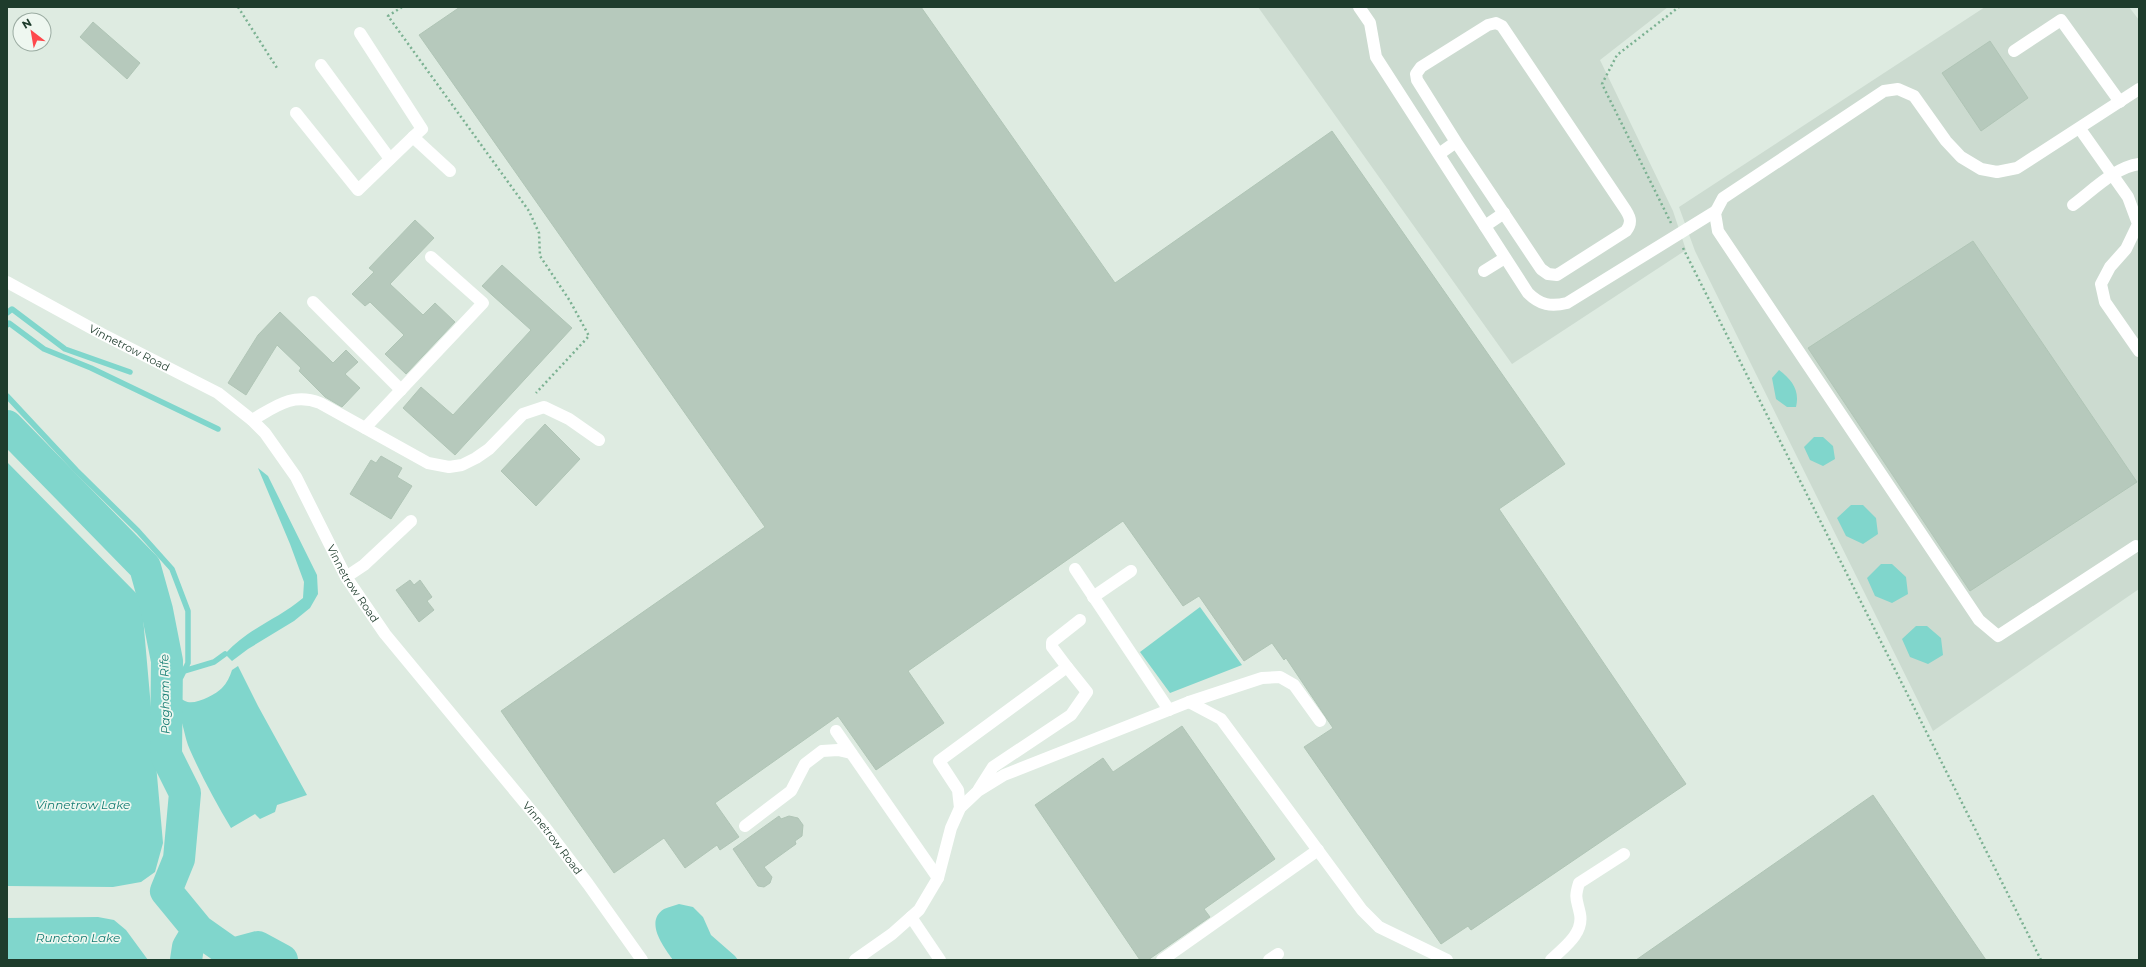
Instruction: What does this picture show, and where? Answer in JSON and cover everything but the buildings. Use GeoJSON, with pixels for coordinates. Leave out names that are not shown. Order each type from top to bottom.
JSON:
{"type":"FeatureCollection","features":[{"type":"Feature","properties":{"kind":"street"},"geometry":{"type":"LineString","coordinates":[[1359,7],[1370,23],[1376,57],[1505,258],[1533,298],[1546,305],[1559,305],[1572,300],[1677,236],[1716,211],[1723,198],[1884,91],[1898,90],[1914,96],[1946,141],[1961,157],[1981,169],[1997,172],[2017,168],[2139,90]]}},
{"type":"Feature","properties":{"kind":"street"},"geometry":{"type":"LineString","coordinates":[[2014,52],[2061,20],[2120,102]]}},
{"type":"Feature","properties":{"kind":"street"},"geometry":{"type":"LineString","coordinates":[[1496,23],[1502,26],[1524,58],[1624,206],[1631,222],[1626,231],[1561,272],[1552,275],[1541,269],[1456,142],[1417,80],[1416,74],[1421,67],[1488,25],[1496,23]]}},
{"type":"Feature","properties":{"kind":"street"},"geometry":{"type":"LineString","coordinates":[[296,113],[358,190],[422,129],[360,33]]}},
{"type":"Feature","properties":{"kind":"street"},"geometry":{"type":"LineString","coordinates":[[321,65],[390,160]]}},
{"type":"Feature","properties":{"kind":"street"},"geometry":{"type":"LineString","coordinates":[[2080,129],[2128,197],[2138,224],[2126,249],[2110,267],[2101,284],[2105,302],[2139,351]]}},
{"type":"Feature","properties":{"kind":"street"},"geometry":{"type":"LineString","coordinates":[[413,137],[450,171]]}},
{"type":"Feature","properties":{"kind":"street"},"geometry":{"type":"LineString","coordinates":[[1438,154],[1456,142]]}},
{"type":"Feature","properties":{"kind":"street"},"geometry":{"type":"LineString","coordinates":[[2073,205],[2130,165],[2139,164]]}},
{"type":"Feature","properties":{"kind":"street"},"geometry":{"type":"LineString","coordinates":[[1716,211],[1718,231],[1979,620],[1998,636],[2136,546]]}},
{"type":"Feature","properties":{"kind":"street"},"geometry":{"type":"LineString","coordinates":[[1485,226],[1504,213]]}},
{"type":"Feature","properties":{"kind":"street"},"geometry":{"type":"LineString","coordinates":[[365,428],[483,303],[431,257]]}},
{"type":"Feature","properties":{"kind":"street"},"geometry":{"type":"LineString","coordinates":[[1484,271],[1505,258]]}},
{"type":"Feature","properties":{"kind":"street","name":"Vinnetrow Road"},"geometry":{"type":"LineString","coordinates":[[7,282],[89,327],[218,393],[252,420],[279,452],[296,477],[346,577],[385,634],[548,832],[588,884],[642,960]]}},
{"type":"Feature","properties":{"kind":"street"},"geometry":{"type":"LineString","coordinates":[[313,302],[401,390]]}},
{"type":"Feature","properties":{"kind":"street"},"geometry":{"type":"LineString","coordinates":[[252,420],[278,405],[294,399],[307,398],[428,463],[449,467],[462,465],[476,458],[489,449],[523,414],[544,407],[569,419],[599,440]]}},
{"type":"Feature","properties":{"kind":"street"},"geometry":{"type":"LineString","coordinates":[[346,577],[364,565],[411,521]]}},
{"type":"Feature","properties":{"kind":"street"},"geometry":{"type":"LineString","coordinates":[[1075,569],[1169,710]]}},
{"type":"Feature","properties":{"kind":"street"},"geometry":{"type":"LineString","coordinates":[[1093,597],[1131,571]]}},
{"type":"Feature","properties":{"kind":"street"},"geometry":{"type":"LineString","coordinates":[[978,791],[993,767],[1071,715],[1087,692],[1052,647],[1052,642],[1080,620]]}},
{"type":"Feature","properties":{"kind":"street"},"geometry":{"type":"LineString","coordinates":[[960,808],[958,790],[939,761],[1067,667]]}},
{"type":"Feature","properties":{"kind":"street"},"geometry":{"type":"LineString","coordinates":[[855,960],[892,934],[919,910],[938,878],[951,828],[960,808],[978,791],[1004,775],[1189,702],[1262,678],[1280,676],[1294,685],[1320,721]]}},
{"type":"Feature","properties":{"kind":"street"},"geometry":{"type":"LineString","coordinates":[[1189,702],[1221,719],[1362,910],[1379,927],[1447,960]]}},
{"type":"Feature","properties":{"kind":"street"},"geometry":{"type":"LineString","coordinates":[[836,731],[938,878]]}},
{"type":"Feature","properties":{"kind":"street"},"geometry":{"type":"LineString","coordinates":[[744,826],[791,791],[805,764],[822,751],[838,750],[851,753]]}},
{"type":"Feature","properties":{"kind":"street"},"geometry":{"type":"LineString","coordinates":[[1162,960],[1318,850]]}},
{"type":"Feature","properties":{"kind":"street"},"geometry":{"type":"LineString","coordinates":[[1551,960],[1577,934],[1581,916],[1575,896],[1578,883],[1624,854]]}},
{"type":"Feature","properties":{"kind":"street"},"geometry":{"type":"LineString","coordinates":[[911,917],[940,960]]}},
{"type":"Feature","properties":{"kind":"path"},"geometry":{"type":"LineString","coordinates":[[238,7],[277,68]]}},
{"type":"Feature","properties":{"kind":"path"},"geometry":{"type":"LineString","coordinates":[[1678,7],[1617,55],[1602,84],[2041,960]]}},
{"type":"Feature","properties":{"kind":"shaded area"},"geometry":{"type":"Polygon","coordinates":[[[1258,7],[1668,7],[1600,60],[1673,211],[1686,250],[1512,364],[1258,7]]]}},
{"type":"Feature","properties":{"kind":"shaded area"},"geometry":{"type":"Polygon","coordinates":[[[1985,7],[2129,7],[2139,20],[2139,589],[1933,731],[1695,251],[1679,207],[1985,7]]]}},
{"type":"Feature","properties":{"kind":"water"},"geometry":{"type":"Polygon","coordinates":[[[1779,370],[1788,378],[1796,390],[1796,407],[1787,407],[1776,399],[1772,378],[1779,370]]]}},
{"type":"Feature","properties":{"kind":"water"},"geometry":{"type":"Polygon","coordinates":[[[1814,437],[1823,437],[1833,446],[1835,459],[1823,466],[1810,460],[1804,447],[1814,437]]]}},
{"type":"Feature","properties":{"kind":"water","name":"Vinnetrow Lake"},"geometry":{"type":"Polygon","coordinates":[[[7,462],[136,593],[142,606],[163,843],[155,872],[141,882],[113,887],[7,886],[7,462]]]}},
{"type":"Feature","properties":{"kind":"water"},"geometry":{"type":"Polygon","coordinates":[[[258,468],[268,476],[317,575],[318,594],[310,608],[294,621],[248,649],[232,661],[225,654],[243,637],[293,606],[303,598],[304,582],[290,544],[258,468]]]}},
{"type":"Feature","properties":{"kind":"water"},"geometry":{"type":"Polygon","coordinates":[[[1851,505],[1863,505],[1876,518],[1878,534],[1863,544],[1846,536],[1837,518],[1851,505]]]}},
{"type":"Feature","properties":{"kind":"water"},"geometry":{"type":"Polygon","coordinates":[[[1881,564],[1892,564],[1906,577],[1908,594],[1892,603],[1875,596],[1867,578],[1881,564]]]}},
{"type":"Feature","properties":{"kind":"water"},"geometry":{"type":"Polygon","coordinates":[[[1200,607],[1242,665],[1170,693],[1140,652],[1200,607]]]}},
{"type":"Feature","properties":{"kind":"water"},"geometry":{"type":"Polygon","coordinates":[[[1916,626],[1927,626],[1941,638],[1943,655],[1928,664],[1910,657],[1902,639],[1916,626]]]}},
{"type":"Feature","properties":{"kind":"water"},"geometry":{"type":"Polygon","coordinates":[[[238,666],[258,706],[307,795],[277,805],[275,812],[260,819],[255,814],[231,828],[209,790],[188,745],[181,719],[176,709],[165,713],[166,691],[185,701],[199,701],[210,697],[222,688],[232,670],[238,666]]]}},
{"type":"Feature","properties":{"kind":"water"},"geometry":{"type":"Polygon","coordinates":[[[679,904],[693,907],[703,917],[711,935],[738,960],[673,960],[661,942],[656,927],[656,921],[658,914],[664,909],[679,904]]]}},
{"type":"Feature","properties":{"kind":"water","name":"Runcton Lake"},"geometry":{"type":"Polygon","coordinates":[[[98,917],[114,920],[126,930],[148,960],[7,960],[7,918],[98,917]]]}},
{"type":"Feature","properties":{"kind":"waterway"},"geometry":{"type":"LineString","coordinates":[[7,313],[12,309],[65,349],[130,372]]}},
{"type":"Feature","properties":{"kind":"waterway"},"geometry":{"type":"LineString","coordinates":[[7,325],[9,323],[44,349],[91,368],[218,429]]}},
{"type":"Feature","properties":{"kind":"waterway"},"geometry":{"type":"LineString","coordinates":[[7,396],[76,470],[138,531],[172,569],[188,611],[188,663],[181,677],[166,691]]}},
{"type":"Feature","properties":{"kind":"waterway","name":"Pagham Rife"},"geometry":{"type":"LineString","coordinates":[[7,426],[145,567],[157,610],[167,661],[166,755],[185,793],[179,859],[166,891],[198,930],[188,947],[186,960]]}},
{"type":"Feature","properties":{"kind":"waterway"},"geometry":{"type":"LineString","coordinates":[[184,671],[214,662],[225,654]]}},
{"type":"Feature","properties":{"kind":"waterway","name":"Pagham Rife"},"geometry":{"type":"LineString","coordinates":[[198,930],[232,954],[258,947],[282,960]]}}]}
